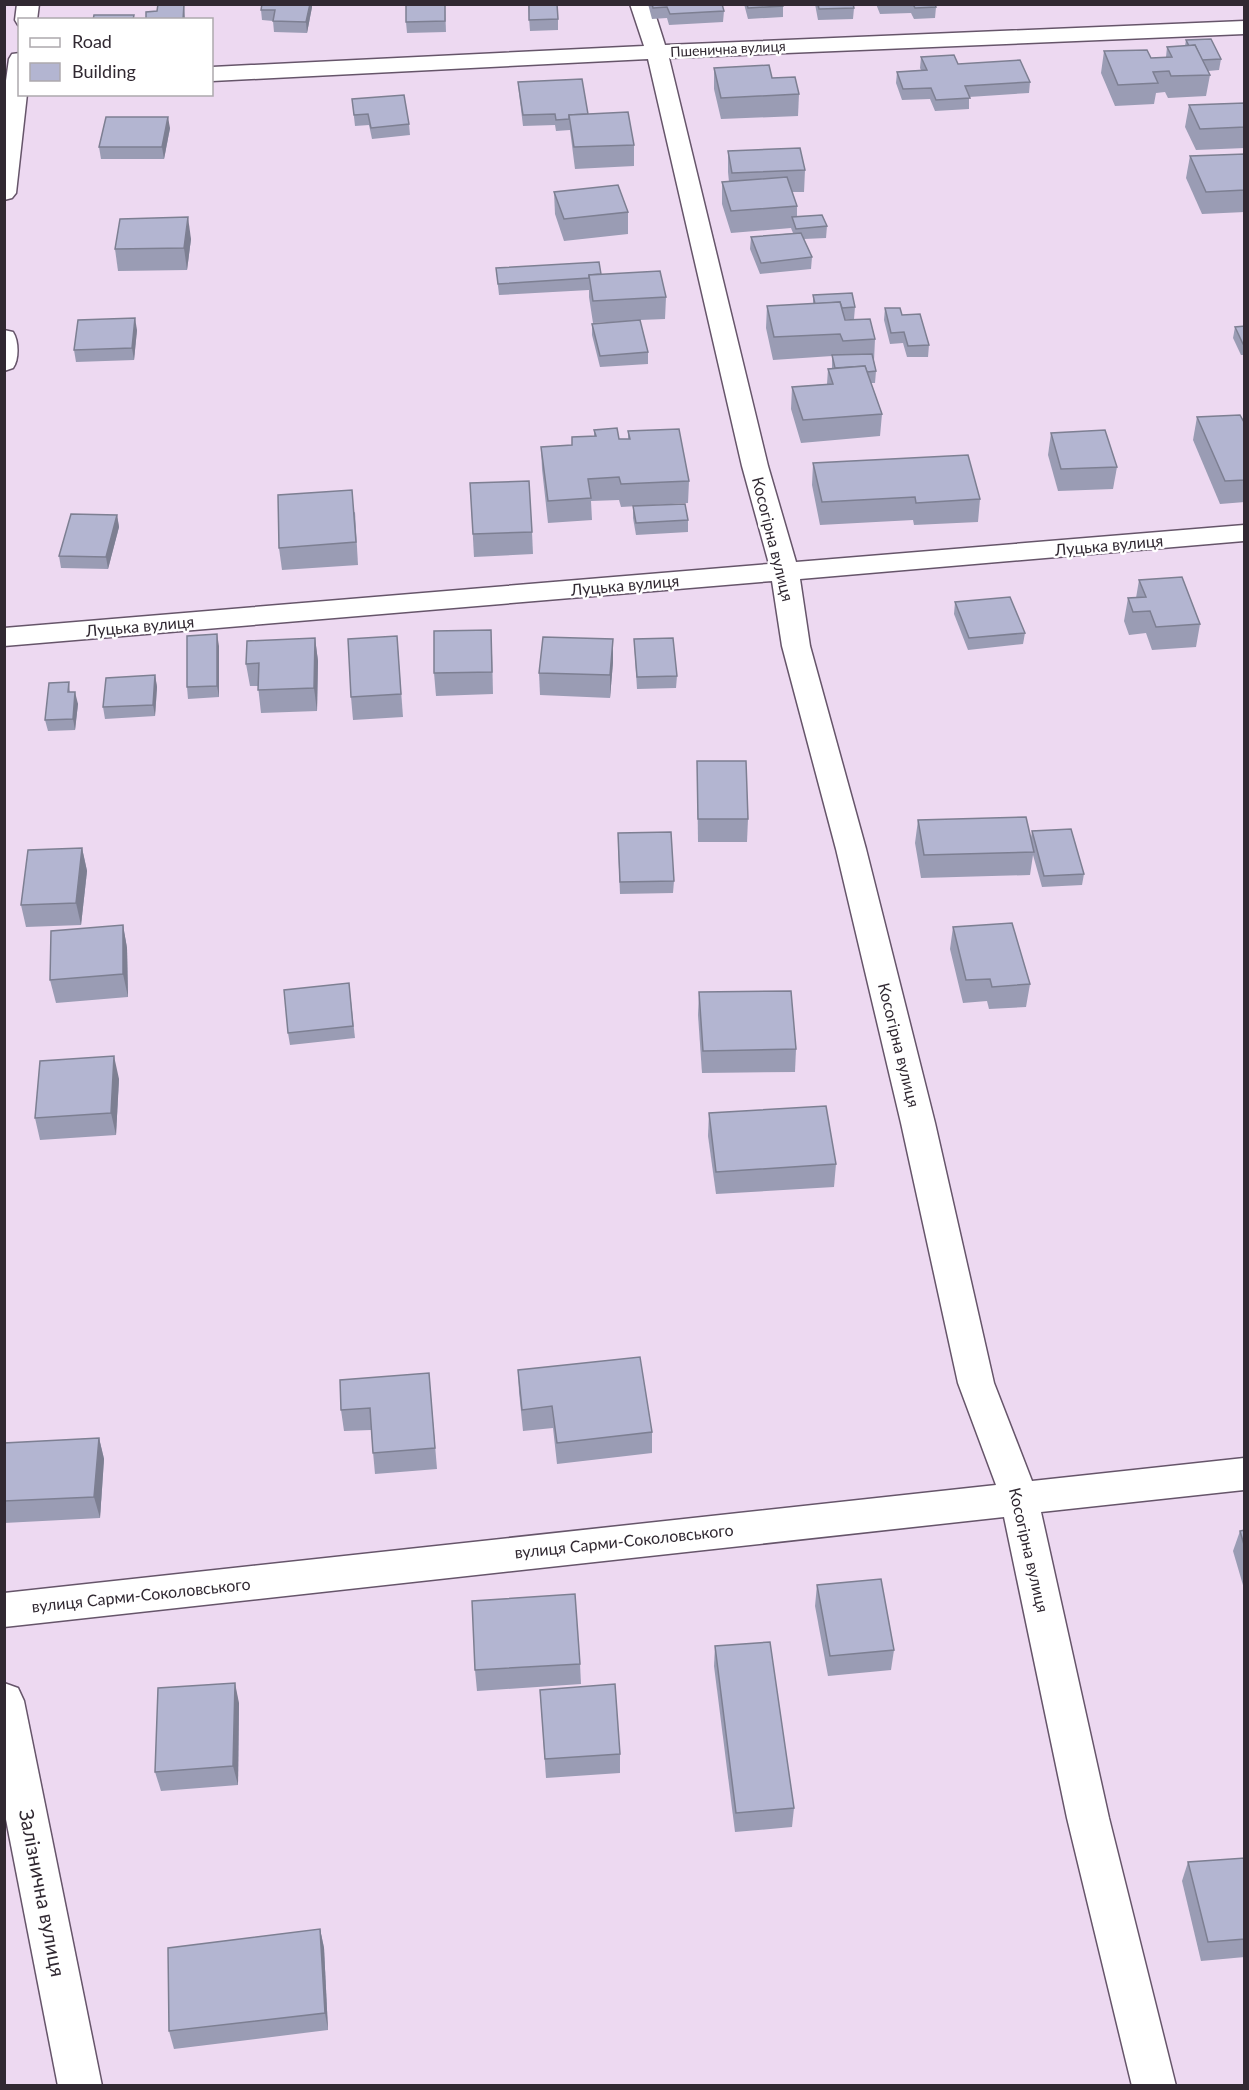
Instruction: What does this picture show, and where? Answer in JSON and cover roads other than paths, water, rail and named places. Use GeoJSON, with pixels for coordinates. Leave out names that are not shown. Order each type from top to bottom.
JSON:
{"type":"FeatureCollection","features":[{"type":"Feature","properties":{"kind":"street","name":"Косогірна вулиця"},"geometry":{"type":"LineString","coordinates":[[641,4],[657,53],[755,466],[785,572],[796,646],[851,849],[912,1100],[976,1383],[1018,1497],[1088,1818],[1154,2085]]}},
{"type":"Feature","properties":{"kind":"street","name":"Пшенична вулиця"},"geometry":{"type":"LineString","coordinates":[[213,74],[1245,27]]}},
{"type":"Feature","properties":{"kind":"street"},"geometry":{"type":"LineString","coordinates":[[4,193],[18,83]]}},
{"type":"Feature","properties":{"kind":"street"},"geometry":{"type":"LineString","coordinates":[[4,337],[4,363]]}},
{"type":"Feature","properties":{"kind":"street","name":"Луцька вулиця"},"geometry":{"type":"LineString","coordinates":[[4,637],[1245,533]]}},
{"type":"Feature","properties":{"kind":"street","name":"вулиця Сарми-Соколовського"},"geometry":{"type":"LineString","coordinates":[[4,1610],[1018,1497],[1245,1474]]}},
{"type":"Feature","properties":{"kind":"street","name":"Залізнична вулиця"},"geometry":{"type":"LineString","coordinates":[[4,1701],[80,2085]]}}]}
